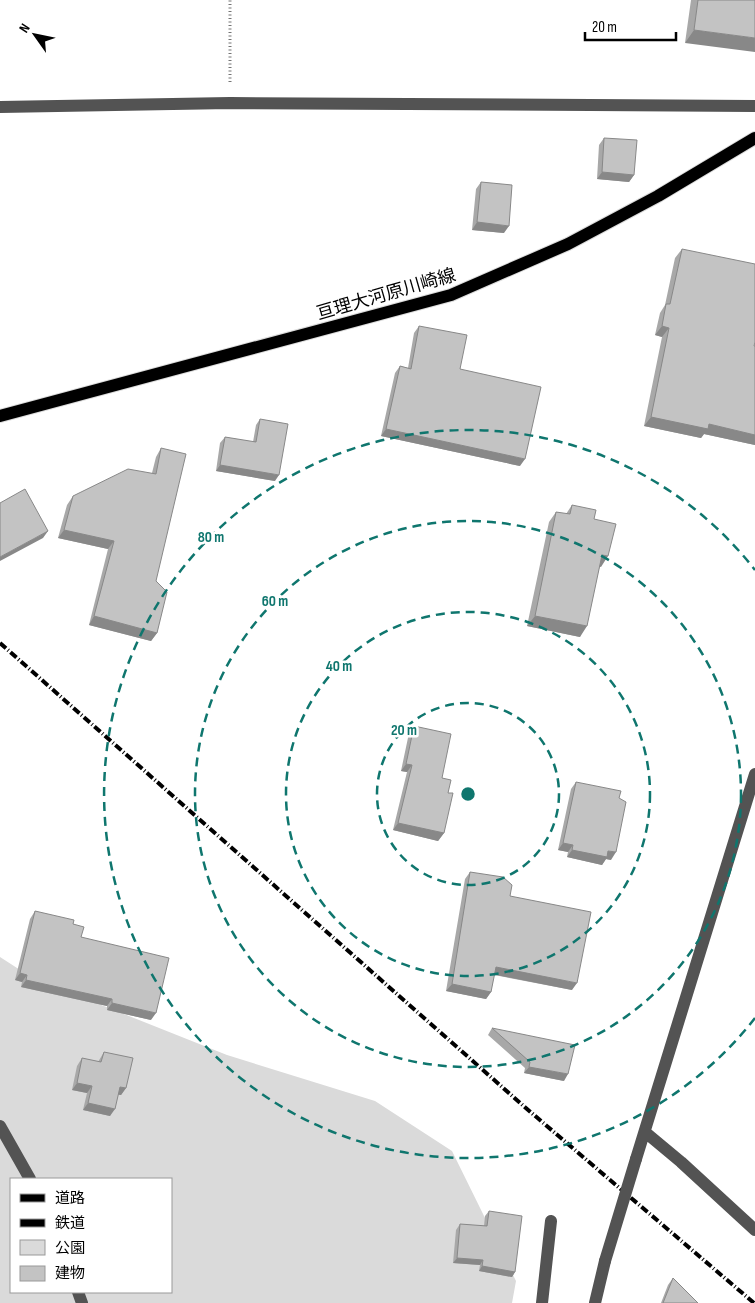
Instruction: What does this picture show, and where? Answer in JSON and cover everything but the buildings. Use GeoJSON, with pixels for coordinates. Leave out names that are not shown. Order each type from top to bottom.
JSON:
{"type":"FeatureCollection","features":[{"type":"Feature","properties":{"kind":"main road","name":"亘理大河原川崎線"},"geometry":{"type":"LineString","coordinates":[[0,416],[450,295],[568,244],[658,196],[755,138]]}},
{"type":"Feature","properties":{"kind":"street"},"geometry":{"type":"LineString","coordinates":[[0,107],[230,103],[755,106]]}},
{"type":"Feature","properties":{"kind":"street"},"geometry":{"type":"LineString","coordinates":[[595,1303],[605,1262],[636,1159],[752,798],[755,774]]}},
{"type":"Feature","properties":{"kind":"street"},"geometry":{"type":"LineString","coordinates":[[0,1126],[29,1178]]}},
{"type":"Feature","properties":{"kind":"street"},"geometry":{"type":"LineString","coordinates":[[645,1132],[681,1162],[755,1230]]}},
{"type":"Feature","properties":{"kind":"street"},"geometry":{"type":"LineString","coordinates":[[542,1303],[552,1221]]}},
{"type":"Feature","properties":{"kind":"path"},"geometry":{"type":"LineString","coordinates":[[230,0],[230,103]]}},
{"type":"Feature","properties":{"kind":"green space"},"geometry":{"type":"Polygon","coordinates":[[[0,957],[31,977],[227,1055],[375,1101],[452,1151],[516,1281],[512,1303],[0,1303],[0,957]]]}},
{"type":"Feature","properties":{"kind":"railway"},"geometry":{"type":"LineString","coordinates":[[0,643],[527,1109],[754,1303]]}}]}
